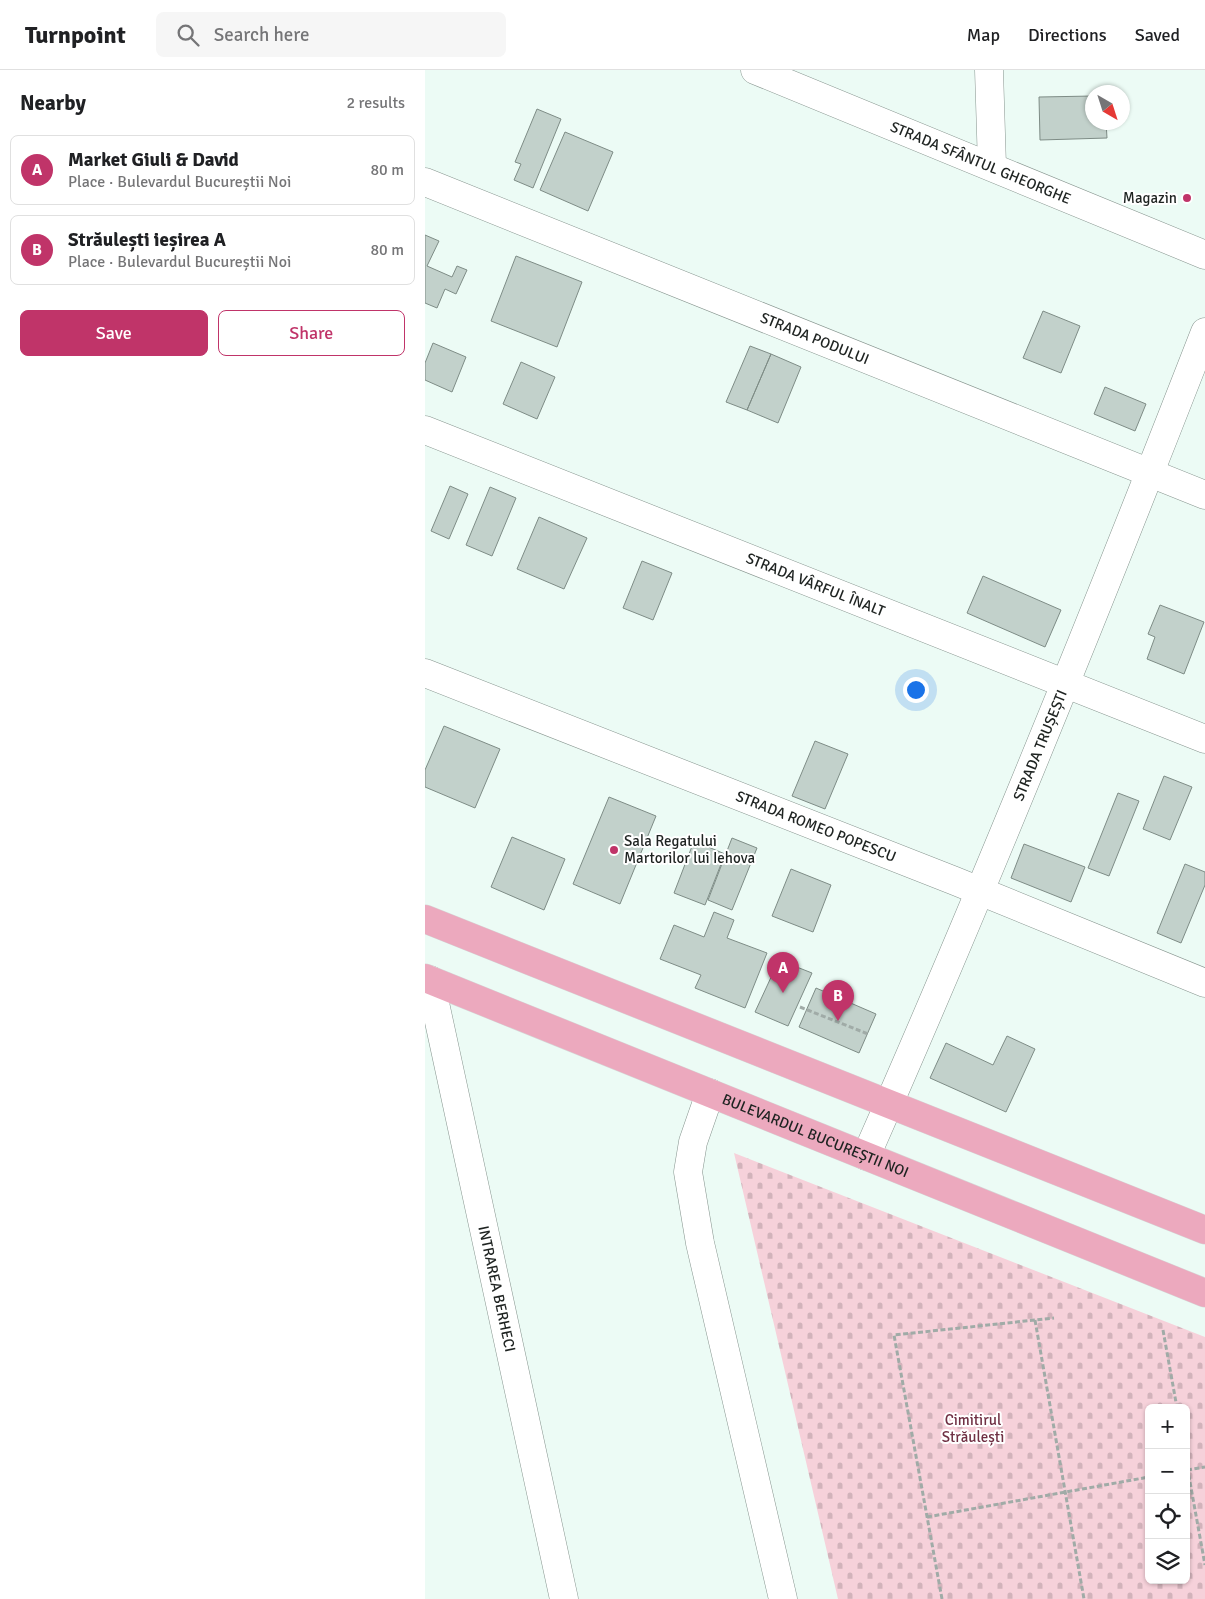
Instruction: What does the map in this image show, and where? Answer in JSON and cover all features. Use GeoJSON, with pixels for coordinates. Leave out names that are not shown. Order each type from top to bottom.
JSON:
{"type":"FeatureCollection","features":[{"type":"Feature","properties":{"kind":"main road"},"geometry":{"type":"LineString","coordinates":[[425,919],[1205,1230]]}},
{"type":"Feature","properties":{"kind":"main road","name":"BULEVARDUL BUCUREȘTII NOI"},"geometry":{"type":"LineString","coordinates":[[427,979],[1205,1293]]}},
{"type":"Feature","properties":{"kind":"street","name":"STRADA SFÂNTUL GHEORGHE"},"geometry":{"type":"LineString","coordinates":[[755,70],[1205,255]]}},
{"type":"Feature","properties":{"kind":"street"},"geometry":{"type":"LineString","coordinates":[[989,70],[992,166]]}},
{"type":"Feature","properties":{"kind":"street","name":"STRADA PODULUI"},"geometry":{"type":"LineString","coordinates":[[425,182],[1205,495]]}},
{"type":"Feature","properties":{"kind":"street","name":"STRADA TRUȘEȘTI"},"geometry":{"type":"LineString","coordinates":[[866,1156],[1065,683],[1205,332]]}},
{"type":"Feature","properties":{"kind":"street","name":"STRADA VÂRFUL ÎNALT"},"geometry":{"type":"LineString","coordinates":[[425,430],[1205,740]]}},
{"type":"Feature","properties":{"kind":"street","name":"STRADA ROMEO POPESCU"},"geometry":{"type":"LineString","coordinates":[[425,673],[979,890],[1205,983]]}},
{"type":"Feature","properties":{"kind":"street","name":"INTRAREA BERHECI"},"geometry":{"type":"LineString","coordinates":[[427,979],[564,1599]]}},
{"type":"Feature","properties":{"kind":"street"},"geometry":{"type":"LineString","coordinates":[[710,1093],[693,1142],[688,1172],[699,1243],[783,1599]]}},
{"type":"Feature","properties":{"kind":"path"},"geometry":{"type":"LineString","coordinates":[[800,1007],[868,1034]]}},
{"type":"Feature","properties":{"kind":"path"},"geometry":{"type":"LineString","coordinates":[[943,1599],[894,1335],[1054,1318]]}},
{"type":"Feature","properties":{"kind":"path"},"geometry":{"type":"LineString","coordinates":[[1035,1320],[1084,1599]]}},
{"type":"Feature","properties":{"kind":"path"},"geometry":{"type":"LineString","coordinates":[[1163,1330],[1176,1404]]}},
{"type":"Feature","properties":{"kind":"path"},"geometry":{"type":"LineString","coordinates":[[1190,1470],[1205,1467]]}},
{"type":"Feature","properties":{"kind":"path"},"geometry":{"type":"LineString","coordinates":[[927,1516],[1145,1478]]}},
{"type":"Feature","properties":{"kind":"path"},"geometry":{"type":"LineString","coordinates":[[1190,1486],[1205,1564]]}},
{"type":"Feature","properties":{"kind":"green space","name":"Cimitirul Străulești"},"geometry":{"type":"Polygon","coordinates":[[[734,1153],[1205,1337],[1205,1599],[838,1599],[734,1153]]]}},
{"type":"Feature","properties":{"kind":"building"},"geometry":{"type":"Polygon","coordinates":[[[1085,96],[1085,130],[1106,130],[1107,138],[1040,140],[1039,97],[1085,96]]]}},
{"type":"Feature","properties":{"kind":"building"},"geometry":{"type":"Polygon","coordinates":[[[537,109],[561,119],[533,188],[514,180],[521,164],[515,162],[537,109]]]}},
{"type":"Feature","properties":{"kind":"building"},"geometry":{"type":"Polygon","coordinates":[[[565,132],[613,152],[588,211],[540,190],[565,132]]]}},
{"type":"Feature","properties":{"kind":"building"},"geometry":{"type":"Polygon","coordinates":[[[425,235],[439,241],[427,266],[452,277],[457,266],[467,270],[456,294],[445,289],[437,308],[425,303],[425,235]]]}},
{"type":"Feature","properties":{"kind":"building"},"geometry":{"type":"Polygon","coordinates":[[[516,256],[582,282],[557,347],[491,321],[516,256]]]}},
{"type":"Feature","properties":{"kind":"building"},"geometry":{"type":"Polygon","coordinates":[[[1043,311],[1080,326],[1061,373],[1023,358],[1043,311]]]}},
{"type":"Feature","properties":{"kind":"building"},"geometry":{"type":"Polygon","coordinates":[[[433,343],[466,357],[452,392],[425,380],[425,363],[433,343]]]}},
{"type":"Feature","properties":{"kind":"building"},"geometry":{"type":"Polygon","coordinates":[[[750,346],[771,354],[747,410],[726,402],[750,346]]]}},
{"type":"Feature","properties":{"kind":"building"},"geometry":{"type":"Polygon","coordinates":[[[771,354],[801,367],[778,423],[747,410],[771,354]]]}},
{"type":"Feature","properties":{"kind":"building"},"geometry":{"type":"Polygon","coordinates":[[[521,362],[555,377],[537,419],[503,404],[521,362]]]}},
{"type":"Feature","properties":{"kind":"building"},"geometry":{"type":"Polygon","coordinates":[[[1105,387],[1146,404],[1135,431],[1094,414],[1105,387]]]}},
{"type":"Feature","properties":{"kind":"building"},"geometry":{"type":"Polygon","coordinates":[[[450,486],[468,494],[449,539],[431,531],[450,486]]]}},
{"type":"Feature","properties":{"kind":"building"},"geometry":{"type":"Polygon","coordinates":[[[490,487],[516,498],[492,556],[466,545],[490,487]]]}},
{"type":"Feature","properties":{"kind":"building"},"geometry":{"type":"Polygon","coordinates":[[[539,517],[587,538],[564,589],[517,569],[539,517]]]}},
{"type":"Feature","properties":{"kind":"building"},"geometry":{"type":"Polygon","coordinates":[[[642,561],[672,573],[653,620],[623,608],[642,561]]]}},
{"type":"Feature","properties":{"kind":"building"},"geometry":{"type":"Polygon","coordinates":[[[983,576],[1061,610],[1045,647],[967,613],[983,576]]]}},
{"type":"Feature","properties":{"kind":"building"},"geometry":{"type":"Polygon","coordinates":[[[1160,605],[1204,622],[1184,674],[1147,659],[1155,637],[1148,634],[1160,605]]]}},
{"type":"Feature","properties":{"kind":"building"},"geometry":{"type":"Polygon","coordinates":[[[444,726],[500,749],[475,808],[425,787],[425,770],[444,726]]]}},
{"type":"Feature","properties":{"kind":"building"},"geometry":{"type":"Polygon","coordinates":[[[815,741],[848,754],[825,809],[792,796],[815,741]]]}},
{"type":"Feature","properties":{"kind":"building"},"geometry":{"type":"Polygon","coordinates":[[[1164,776],[1192,787],[1170,840],[1143,829],[1164,776]]]}},
{"type":"Feature","properties":{"kind":"building"},"geometry":{"type":"Polygon","coordinates":[[[1118,793],[1139,801],[1109,876],[1088,868],[1118,793]]]}},
{"type":"Feature","properties":{"kind":"building","name":"Sala Regatului Martorilor lui Iehova"},"geometry":{"type":"Polygon","coordinates":[[[609,797],[656,816],[620,904],[573,884],[609,797]]]}},
{"type":"Feature","properties":{"kind":"building"},"geometry":{"type":"Polygon","coordinates":[[[512,837],[565,859],[544,910],[491,887],[512,837]]]}},
{"type":"Feature","properties":{"kind":"building"},"geometry":{"type":"Polygon","coordinates":[[[732,838],[757,848],[732,910],[708,900],[732,838]]]}},
{"type":"Feature","properties":{"kind":"building"},"geometry":{"type":"Polygon","coordinates":[[[694,841],[725,854],[705,905],[674,893],[694,841]]]}},
{"type":"Feature","properties":{"kind":"building"},"geometry":{"type":"Polygon","coordinates":[[[1024,844],[1085,867],[1071,902],[1011,878],[1024,844]]]}},
{"type":"Feature","properties":{"kind":"building"},"geometry":{"type":"Polygon","coordinates":[[[1185,864],[1205,872],[1205,885],[1181,943],[1157,933],[1185,864]]]}},
{"type":"Feature","properties":{"kind":"building"},"geometry":{"type":"Polygon","coordinates":[[[791,869],[831,885],[813,932],[772,916],[791,869]]]}},
{"type":"Feature","properties":{"kind":"building"},"geometry":{"type":"Polygon","coordinates":[[[714,912],[734,920],[727,938],[767,953],[745,1008],[695,988],[701,975],[660,959],[674,925],[704,937],[714,912]]]}},
{"type":"Feature","properties":{"kind":"building"},"geometry":{"type":"Polygon","coordinates":[[[779,960],[812,973],[788,1026],[755,1012],[779,960]]]}},
{"type":"Feature","properties":{"kind":"building"},"geometry":{"type":"Polygon","coordinates":[[[816,988],[876,1014],[859,1053],[799,1027],[816,988]]]}},
{"type":"Feature","properties":{"kind":"building"},"geometry":{"type":"Polygon","coordinates":[[[1007,1036],[1035,1049],[1006,1112],[930,1078],[946,1043],[993,1065],[1007,1036]]]}},
{"type":"Feature","properties":{"kind":"place","name":"Magazin"},"geometry":{"type":"Point","coordinates":[1187,198]}},
{"type":"Feature","properties":{"kind":"place","name":"Sala Regatului Martorilor lui Iehova"},"geometry":{"type":"Point","coordinates":[614,850]}},
{"type":"Feature","properties":{"kind":"place","name":"Market Giuli & David"},"geometry":{"type":"Point","coordinates":[783,993]}},
{"type":"Feature","properties":{"kind":"place","name":"Străulești ieșirea A"},"geometry":{"type":"Point","coordinates":[838,1021]}}]}
